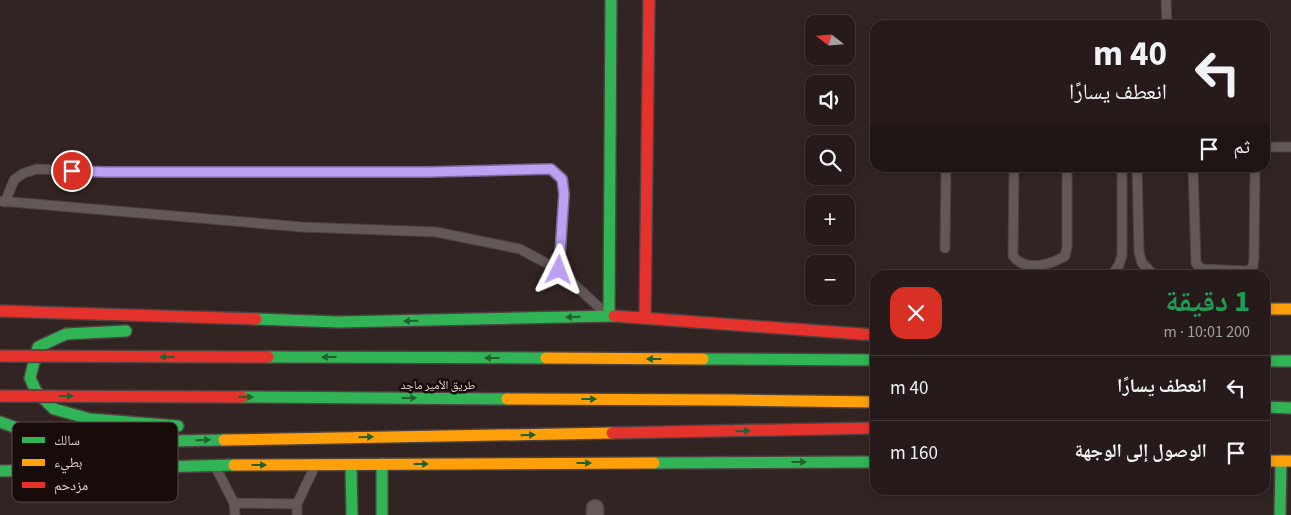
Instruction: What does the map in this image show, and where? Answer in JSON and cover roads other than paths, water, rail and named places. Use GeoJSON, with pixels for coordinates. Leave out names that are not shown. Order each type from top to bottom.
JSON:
{"type":"FeatureCollection","features":[{"type":"Feature","properties":{"kind":"main road"},"geometry":{"type":"LineString","coordinates":[[609,316],[611,0]]}},
{"type":"Feature","properties":{"kind":"main road"},"geometry":{"type":"LineString","coordinates":[[644,318],[649,0]]}},
{"type":"Feature","properties":{"kind":"main road"},"geometry":{"type":"LineString","coordinates":[[1270,309],[1291,309]]}},
{"type":"Feature","properties":{"kind":"main road"},"geometry":{"type":"LineString","coordinates":[[0,311],[339,322]]}},
{"type":"Feature","properties":{"kind":"main road"},"geometry":{"type":"LineString","coordinates":[[190,329],[339,322],[609,316],[870,335]]}},
{"type":"Feature","properties":{"kind":"main road"},"geometry":{"type":"LineString","coordinates":[[692,321],[808,318]]}},
{"type":"Feature","properties":{"kind":"main road"},"geometry":{"type":"LineString","coordinates":[[127,422],[90,419],[54,409],[36,391],[30,378],[38,347],[66,334],[141,331]]}},
{"type":"Feature","properties":{"kind":"main road"},"geometry":{"type":"LineString","coordinates":[[0,356],[870,360]]}},
{"type":"Feature","properties":{"kind":"main road"},"geometry":{"type":"LineString","coordinates":[[1270,361],[1291,361]]}},
{"type":"Feature","properties":{"kind":"main road","name":"طريق الأمير ماجد"},"geometry":{"type":"LineString","coordinates":[[0,396],[870,402]]}},
{"type":"Feature","properties":{"kind":"main road"},"geometry":{"type":"LineString","coordinates":[[1270,407],[1291,408]]}},
{"type":"Feature","properties":{"kind":"main road"},"geometry":{"type":"LineString","coordinates":[[0,422],[12,426]]}},
{"type":"Feature","properties":{"kind":"main road"},"geometry":{"type":"LineString","coordinates":[[178,426],[188,427]]}},
{"type":"Feature","properties":{"kind":"main road"},"geometry":{"type":"LineString","coordinates":[[208,428],[326,438]]}},
{"type":"Feature","properties":{"kind":"main road"},"geometry":{"type":"LineString","coordinates":[[178,441],[870,428]]}},
{"type":"Feature","properties":{"kind":"main road"},"geometry":{"type":"LineString","coordinates":[[610,434],[757,442]]}},
{"type":"Feature","properties":{"kind":"main road"},"geometry":{"type":"LineString","coordinates":[[1270,461],[1286,461],[1280,509]]}},
{"type":"Feature","properties":{"kind":"main road"},"geometry":{"type":"LineString","coordinates":[[178,466],[870,462]]}},
{"type":"Feature","properties":{"kind":"main road"},"geometry":{"type":"LineString","coordinates":[[178,463],[215,465]]}},
{"type":"Feature","properties":{"kind":"main road"},"geometry":{"type":"LineString","coordinates":[[382,464],[382,515]]}},
{"type":"Feature","properties":{"kind":"main road"},"geometry":{"type":"LineString","coordinates":[[351,465],[352,515]]}},
{"type":"Feature","properties":{"kind":"main road"},"geometry":{"type":"LineString","coordinates":[[1280,509],[1291,494]]}},
{"type":"Feature","properties":{"kind":"lane"},"geometry":{"type":"LineString","coordinates":[[1166,0],[1167,20]]}},
{"type":"Feature","properties":{"kind":"lane"},"geometry":{"type":"LineString","coordinates":[[1270,147],[1291,147]]}},
{"type":"Feature","properties":{"kind":"lane"},"geometry":{"type":"LineString","coordinates":[[559,270],[564,194],[562,179],[551,169],[430,172],[106,172],[37,169],[24,173],[14,180],[2,202],[302,227],[436,232],[520,250],[559,270],[609,316]]}},
{"type":"Feature","properties":{"kind":"lane"},"geometry":{"type":"LineString","coordinates":[[945,248],[946,172]]}},
{"type":"Feature","properties":{"kind":"lane"},"geometry":{"type":"LineString","coordinates":[[1014,172],[1013,256],[1024,265],[1046,265],[1065,256],[1067,247],[1067,172]]}},
{"type":"Feature","properties":{"kind":"lane"},"geometry":{"type":"LineString","coordinates":[[1116,270],[1122,255],[1122,172]]}},
{"type":"Feature","properties":{"kind":"lane"},"geometry":{"type":"LineString","coordinates":[[1137,172],[1138,252],[1142,263],[1149,270]]}},
{"type":"Feature","properties":{"kind":"lane"},"geometry":{"type":"LineString","coordinates":[[1193,172],[1196,263],[1202,270]]}},
{"type":"Feature","properties":{"kind":"lane"},"geometry":{"type":"LineString","coordinates":[[1249,270],[1253,266],[1254,257],[1255,172]]}},
{"type":"Feature","properties":{"kind":"lane"},"geometry":{"type":"LineString","coordinates":[[215,465],[234,503],[234,515]]}},
{"type":"Feature","properties":{"kind":"lane"},"geometry":{"type":"LineString","coordinates":[[297,515],[296,504],[316,466]]}},
{"type":"Feature","properties":{"kind":"lane"},"geometry":{"type":"LineString","coordinates":[[234,503],[296,504]]}}]}
